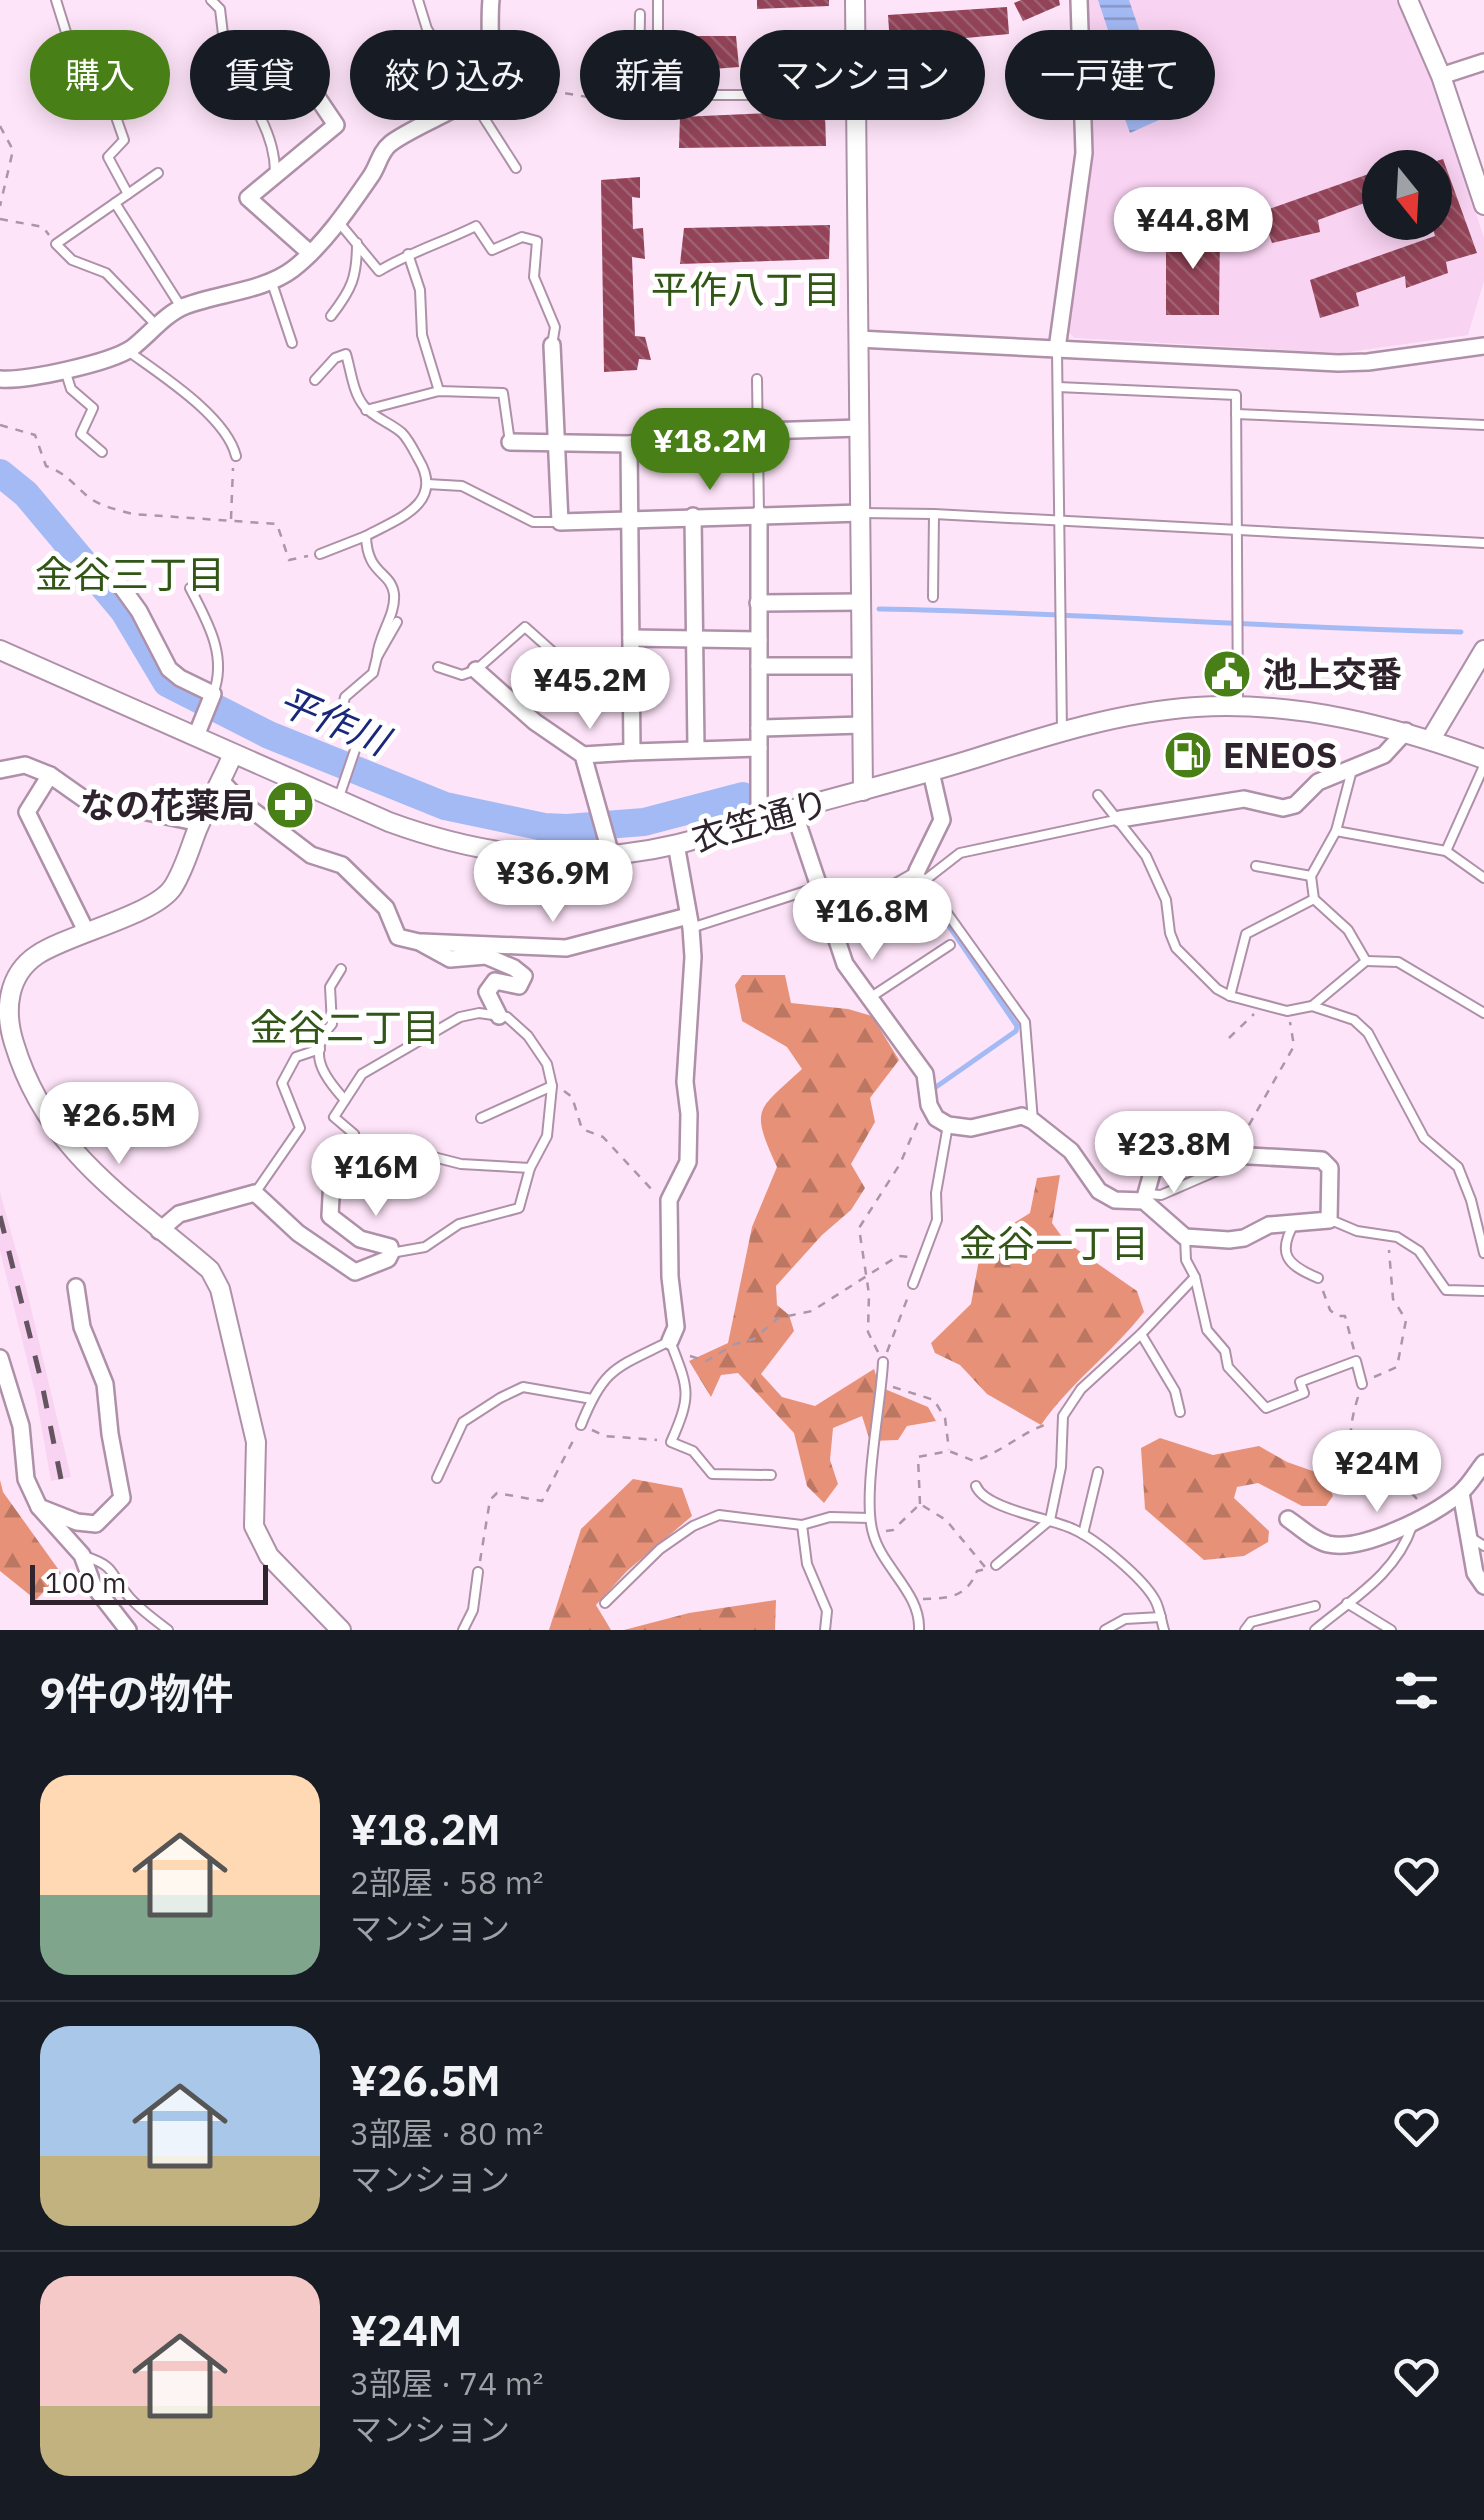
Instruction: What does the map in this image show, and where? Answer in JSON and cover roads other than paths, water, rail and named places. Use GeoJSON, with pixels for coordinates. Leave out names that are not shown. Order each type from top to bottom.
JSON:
{"type":"FeatureCollection","features":[{"type":"Feature","properties":{"kind":"street"},"geometry":{"type":"LineString","coordinates":[[490,30],[491,0]]}},
{"type":"Feature","properties":{"kind":"street"},"geometry":{"type":"LineString","coordinates":[[855,0],[856,30]]}},
{"type":"Feature","properties":{"kind":"street"},"geometry":{"type":"LineString","coordinates":[[1057,348],[1084,153],[1079,0]]}},
{"type":"Feature","properties":{"kind":"street"},"geometry":{"type":"LineString","coordinates":[[1408,0],[1441,76],[1484,205]]}},
{"type":"Feature","properties":{"kind":"street"},"geometry":{"type":"LineString","coordinates":[[1441,76],[1484,62]]}},
{"type":"Feature","properties":{"kind":"street"},"geometry":{"type":"LineString","coordinates":[[310,253],[248,198],[336,125],[330,116]]}},
{"type":"Feature","properties":{"kind":"street"},"geometry":{"type":"LineString","coordinates":[[0,380],[66,370],[128,351],[181,307],[292,270],[374,173],[386,147],[428,120]]}},
{"type":"Feature","properties":{"kind":"street"},"geometry":{"type":"LineString","coordinates":[[857,120],[863,790]]}},
{"type":"Feature","properties":{"kind":"street"},"geometry":{"type":"LineString","coordinates":[[858,339],[1338,363],[1484,346]]}},
{"type":"Feature","properties":{"kind":"street"},"geometry":{"type":"LineString","coordinates":[[552,345],[560,522],[861,514]]}},
{"type":"Feature","properties":{"kind":"street"},"geometry":{"type":"LineString","coordinates":[[510,442],[628,444],[758,431],[860,428]]}},
{"type":"Feature","properties":{"kind":"street"},"geometry":{"type":"LineString","coordinates":[[628,444],[632,752]]}},
{"type":"Feature","properties":{"kind":"street"},"geometry":{"type":"LineString","coordinates":[[758,820],[759,514]]}},
{"type":"Feature","properties":{"kind":"street"},"geometry":{"type":"LineString","coordinates":[[693,516],[696,750]]}},
{"type":"Feature","properties":{"kind":"street"},"geometry":{"type":"LineString","coordinates":[[118,582],[139,610],[169,670],[213,694],[196,736]]}},
{"type":"Feature","properties":{"kind":"street"},"geometry":{"type":"LineString","coordinates":[[758,604],[861,602]]}},
{"type":"Feature","properties":{"kind":"street"},"geometry":{"type":"LineString","coordinates":[[631,638],[758,640]]}},
{"type":"Feature","properties":{"kind":"street","name":"衣笠通り"},"geometry":{"type":"LineString","coordinates":[[0,650],[338,800],[438,840],[494,853],[552,858],[611,855],[676,844],[1062,731],[1154,712],[1238,706],[1304,711],[1406,731],[1484,762]]}},
{"type":"Feature","properties":{"kind":"street"},"geometry":{"type":"LineString","coordinates":[[1431,739],[1484,650]]}},
{"type":"Feature","properties":{"kind":"street"},"geometry":{"type":"LineString","coordinates":[[759,666],[862,666]]}},
{"type":"Feature","properties":{"kind":"street"},"geometry":{"type":"LineString","coordinates":[[476,670],[525,713],[584,755],[759,748]]}},
{"type":"Feature","properties":{"kind":"street"},"geometry":{"type":"LineString","coordinates":[[759,728],[862,725]]}},
{"type":"Feature","properties":{"kind":"street"},"geometry":{"type":"LineString","coordinates":[[1120,819],[1244,799],[1283,808],[1295,805],[1318,782],[1384,755],[1406,731]]}},
{"type":"Feature","properties":{"kind":"street"},"geometry":{"type":"LineString","coordinates":[[232,754],[172,889],[152,904],[36,955],[6,988],[9,1027],[36,1099],[52,1126],[105,1186],[210,1270],[220,1289],[256,1442],[254,1526],[269,1556],[341,1630]]}},
{"type":"Feature","properties":{"kind":"street"},"geometry":{"type":"LineString","coordinates":[[584,755],[611,855]]}},
{"type":"Feature","properties":{"kind":"street"},"geometry":{"type":"LineString","coordinates":[[0,770],[24,765],[50,775],[84,798],[200,823]]}},
{"type":"Feature","properties":{"kind":"street"},"geometry":{"type":"LineString","coordinates":[[921,876],[942,820],[931,772]]}},
{"type":"Feature","properties":{"kind":"street"},"geometry":{"type":"LineString","coordinates":[[50,775],[27,812],[86,933]]}},
{"type":"Feature","properties":{"kind":"street"},"geometry":{"type":"LineString","coordinates":[[221,781],[239,800],[311,854],[342,864],[386,908],[398,938],[566,948],[690,922]]}},
{"type":"Feature","properties":{"kind":"street"},"geometry":{"type":"LineString","coordinates":[[793,809],[844,964],[925,1074],[929,1105],[936,1118],[948,1125],[970,1128],[1022,1116],[1071,1151],[1100,1191],[1114,1200],[1145,1198],[1185,1237],[1230,1240],[1269,1226],[1329,1220],[1330,1168],[1322,1160],[1232,1155]]}},
{"type":"Feature","properties":{"kind":"street"},"geometry":{"type":"LineString","coordinates":[[670,1341],[676,1327],[668,1200],[688,1162],[685,1082],[692,1016],[690,922],[676,844]]}},
{"type":"Feature","properties":{"kind":"street"},"geometry":{"type":"LineString","coordinates":[[419,942],[450,959],[486,956],[524,976],[519,986],[495,981],[487,992],[499,1016]]}},
{"type":"Feature","properties":{"kind":"street"},"geometry":{"type":"LineString","coordinates":[[1145,1198],[1164,1130]]}},
{"type":"Feature","properties":{"kind":"street"},"geometry":{"type":"LineString","coordinates":[[159,1231],[179,1214],[255,1194],[298,1233],[355,1272],[388,1259],[390,1247],[360,1239],[330,1216],[332,1178]]}},
{"type":"Feature","properties":{"kind":"street"},"geometry":{"type":"LineString","coordinates":[[38,1507],[77,1522],[96,1524],[122,1498],[105,1384],[82,1327],[76,1287]]}},
{"type":"Feature","properties":{"kind":"street"},"geometry":{"type":"LineString","coordinates":[[0,1358],[21,1426],[26,1480],[38,1507],[82,1555],[93,1585],[128,1630]]}},
{"type":"Feature","properties":{"kind":"street"},"geometry":{"type":"LineString","coordinates":[[1288,1518],[1318,1540],[1333,1545],[1364,1542],[1385,1536],[1460,1493],[1484,1463]]}},
{"type":"Feature","properties":{"kind":"street"},"geometry":{"type":"LineString","coordinates":[[1460,1493],[1477,1541],[1475,1572],[1484,1586]]}},
{"type":"Feature","properties":{"kind":"lane"},"geometry":{"type":"LineString","coordinates":[[56,0],[65,30]]}},
{"type":"Feature","properties":{"kind":"lane"},"geometry":{"type":"LineString","coordinates":[[211,0],[220,9],[228,76],[245,90],[275,155],[275,177]]}},
{"type":"Feature","properties":{"kind":"lane"},"geometry":{"type":"LineString","coordinates":[[418,0],[430,30]]}},
{"type":"Feature","properties":{"kind":"lane"},"geometry":{"type":"LineString","coordinates":[[658,0],[658,30]]}},
{"type":"Feature","properties":{"kind":"lane"},"geometry":{"type":"LineString","coordinates":[[640,14],[640,30]]}},
{"type":"Feature","properties":{"kind":"lane"},"geometry":{"type":"LineString","coordinates":[[117,120],[124,140],[108,157],[128,194]]}},
{"type":"Feature","properties":{"kind":"lane"},"geometry":{"type":"LineString","coordinates":[[492,120],[516,168]]}},
{"type":"Feature","properties":{"kind":"lane"},"geometry":{"type":"LineString","coordinates":[[158,173],[56,244],[72,260],[106,273],[158,326]]}},
{"type":"Feature","properties":{"kind":"lane"},"geometry":{"type":"LineString","coordinates":[[115,203],[181,307]]}},
{"type":"Feature","properties":{"kind":"lane"},"geometry":{"type":"LineString","coordinates":[[336,220],[379,271],[408,254],[443,243],[476,226],[492,250],[522,237],[537,241],[534,277],[555,327],[552,345]]}},
{"type":"Feature","properties":{"kind":"lane"},"geometry":{"type":"LineString","coordinates":[[331,316],[349,293],[358,270],[357,242]]}},
{"type":"Feature","properties":{"kind":"lane"},"geometry":{"type":"LineString","coordinates":[[408,254],[420,290],[422,336],[439,391]]}},
{"type":"Feature","properties":{"kind":"lane"},"geometry":{"type":"LineString","coordinates":[[271,280],[292,342]]}},
{"type":"Feature","properties":{"kind":"lane"},"geometry":{"type":"LineString","coordinates":[[1057,348],[1062,731]]}},
{"type":"Feature","properties":{"kind":"lane"},"geometry":{"type":"LineString","coordinates":[[128,351],[199,402],[234,446],[236,456]]}},
{"type":"Feature","properties":{"kind":"lane"},"geometry":{"type":"LineString","coordinates":[[315,380],[335,358],[346,354],[358,399],[366,410],[404,435],[426,471],[427,484],[421,502],[412,511],[366,536],[320,554]]}},
{"type":"Feature","properties":{"kind":"lane"},"geometry":{"type":"LineString","coordinates":[[66,370],[71,388],[93,408],[81,434],[102,452]]}},
{"type":"Feature","properties":{"kind":"lane"},"geometry":{"type":"LineString","coordinates":[[757,380],[759,514]]}},
{"type":"Feature","properties":{"kind":"lane"},"geometry":{"type":"LineString","coordinates":[[1058,387],[1236,394],[1238,706]]}},
{"type":"Feature","properties":{"kind":"lane"},"geometry":{"type":"LineString","coordinates":[[366,410],[439,391],[503,393],[510,442]]}},
{"type":"Feature","properties":{"kind":"lane"},"geometry":{"type":"LineString","coordinates":[[1236,414],[1484,425]]}},
{"type":"Feature","properties":{"kind":"lane"},"geometry":{"type":"LineString","coordinates":[[427,484],[462,486],[533,522],[560,522]]}},
{"type":"Feature","properties":{"kind":"lane"},"geometry":{"type":"LineString","coordinates":[[861,514],[934,514],[1484,544]]}},
{"type":"Feature","properties":{"kind":"lane"},"geometry":{"type":"LineString","coordinates":[[933,597],[934,514]]}},
{"type":"Feature","properties":{"kind":"lane"},"geometry":{"type":"LineString","coordinates":[[338,800],[356,747],[341,715],[345,697],[374,674],[378,643],[394,598],[392,584],[374,568],[366,554],[366,536]]}},
{"type":"Feature","properties":{"kind":"lane"},"geometry":{"type":"LineString","coordinates":[[190,588],[211,631],[219,662],[213,694]]}},
{"type":"Feature","properties":{"kind":"lane"},"geometry":{"type":"LineString","coordinates":[[377,657],[397,622]]}},
{"type":"Feature","properties":{"kind":"lane"},"geometry":{"type":"LineString","coordinates":[[438,666],[462,675],[476,670],[525,627],[572,669],[525,713]]}},
{"type":"Feature","properties":{"kind":"lane"},"geometry":{"type":"LineString","coordinates":[[1446,850],[1484,762]]}},
{"type":"Feature","properties":{"kind":"lane"},"geometry":{"type":"LineString","coordinates":[[1352,769],[1336,831],[1311,876],[1314,899],[1348,930],[1366,961]]}},
{"type":"Feature","properties":{"kind":"lane"},"geometry":{"type":"LineString","coordinates":[[1098,795],[1146,856],[1166,900],[1176,948],[1217,989],[1230,996],[1288,1010],[1312,1006],[1354,1020],[1368,1034],[1424,1138],[1458,1167],[1471,1200],[1484,1254]]}},
{"type":"Feature","properties":{"kind":"lane"},"geometry":{"type":"LineString","coordinates":[[829,921],[960,853],[1120,819]]}},
{"type":"Feature","properties":{"kind":"lane"},"geometry":{"type":"LineString","coordinates":[[1336,831],[1446,850],[1484,878]]}},
{"type":"Feature","properties":{"kind":"lane"},"geometry":{"type":"LineString","coordinates":[[1256,866],[1311,876]]}},
{"type":"Feature","properties":{"kind":"lane"},"geometry":{"type":"LineString","coordinates":[[921,876],[1025,1022],[1033,1122]]}},
{"type":"Feature","properties":{"kind":"lane"},"geometry":{"type":"LineString","coordinates":[[690,922],[818,888]]}},
{"type":"Feature","properties":{"kind":"lane"},"geometry":{"type":"LineString","coordinates":[[1230,996],[1246,934],[1314,899]]}},
{"type":"Feature","properties":{"kind":"lane"},"geometry":{"type":"LineString","coordinates":[[871,996],[950,945]]}},
{"type":"Feature","properties":{"kind":"lane"},"geometry":{"type":"LineString","coordinates":[[1312,1006],[1366,961],[1398,962],[1484,1013]]}},
{"type":"Feature","properties":{"kind":"lane"},"geometry":{"type":"LineString","coordinates":[[341,970],[330,988],[332,1024],[321,1036],[320,1049],[324,1078],[345,1100]]}},
{"type":"Feature","properties":{"kind":"lane"},"geometry":{"type":"LineString","coordinates":[[332,1178],[354,1134],[334,1117],[362,1074],[460,1017],[479,1013],[507,1016],[528,1036],[547,1064],[552,1086],[547,1136],[530,1168],[519,1208],[459,1224],[425,1246],[392,1253]]}},
{"type":"Feature","properties":{"kind":"lane"},"geometry":{"type":"LineString","coordinates":[[255,1194],[300,1128],[282,1083],[296,1056],[320,1049]]}},
{"type":"Feature","properties":{"kind":"lane"},"geometry":{"type":"LineString","coordinates":[[481,1118],[552,1086]]}},
{"type":"Feature","properties":{"kind":"lane"},"geometry":{"type":"LineString","coordinates":[[913,1284],[937,1220],[936,1193],[948,1125]]}},
{"type":"Feature","properties":{"kind":"lane"},"geometry":{"type":"LineString","coordinates":[[406,1150],[461,1164],[530,1168]]}},
{"type":"Feature","properties":{"kind":"lane"},"geometry":{"type":"LineString","coordinates":[[1145,1198],[1221,1169],[1232,1155]]}},
{"type":"Feature","properties":{"kind":"lane"},"geometry":{"type":"LineString","coordinates":[[1329,1220],[1357,1231],[1397,1237],[1419,1251],[1446,1290],[1484,1291]]}},
{"type":"Feature","properties":{"kind":"lane"},"geometry":{"type":"LineString","coordinates":[[1295,1222],[1284,1244],[1288,1259],[1297,1269],[1318,1278]]}},
{"type":"Feature","properties":{"kind":"lane"},"geometry":{"type":"LineString","coordinates":[[1185,1237],[1186,1260],[1195,1277],[1207,1330],[1226,1350],[1228,1367],[1266,1408],[1304,1393],[1300,1382],[1356,1361],[1362,1384]]}},
{"type":"Feature","properties":{"kind":"lane"},"geometry":{"type":"LineString","coordinates":[[996,1565],[1050,1520],[1060,1467],[1062,1420],[1081,1389],[1195,1277]]}},
{"type":"Feature","properties":{"kind":"lane"},"geometry":{"type":"LineString","coordinates":[[1141,1334],[1175,1391],[1180,1412]]}},
{"type":"Feature","properties":{"kind":"lane"},"geometry":{"type":"LineString","coordinates":[[581,1426],[592,1399],[612,1370],[670,1341],[686,1384],[687,1400],[671,1442],[693,1451],[712,1474],[771,1475]]}},
{"type":"Feature","properties":{"kind":"lane"},"geometry":{"type":"LineString","coordinates":[[883,1362],[870,1518],[878,1547],[912,1599],[920,1618],[919,1630]]}},
{"type":"Feature","properties":{"kind":"lane"},"geometry":{"type":"LineString","coordinates":[[437,1478],[463,1422],[500,1398],[523,1387],[592,1399]]}},
{"type":"Feature","properties":{"kind":"lane"},"geometry":{"type":"LineString","coordinates":[[1083,1534],[1098,1472]]}},
{"type":"Feature","properties":{"kind":"lane"},"geometry":{"type":"LineString","coordinates":[[976,1486],[980,1494],[994,1502],[1083,1534],[1149,1591],[1164,1630]]}},
{"type":"Feature","properties":{"kind":"lane"},"geometry":{"type":"LineString","coordinates":[[605,1603],[660,1549],[693,1526],[719,1516],[802,1525],[830,1517],[870,1518]]}},
{"type":"Feature","properties":{"kind":"lane"},"geometry":{"type":"LineString","coordinates":[[1314,1630],[1377,1581],[1394,1562],[1421,1516]]}},
{"type":"Feature","properties":{"kind":"lane"},"geometry":{"type":"LineString","coordinates":[[802,1525],[807,1564],[827,1611],[825,1630]]}},
{"type":"Feature","properties":{"kind":"lane"},"geometry":{"type":"LineString","coordinates":[[82,1555],[104,1562],[131,1599],[168,1630]]}},
{"type":"Feature","properties":{"kind":"lane"},"geometry":{"type":"LineString","coordinates":[[462,1630],[473,1610],[478,1572]]}},
{"type":"Feature","properties":{"kind":"lane"},"geometry":{"type":"LineString","coordinates":[[1347,1604],[1392,1630]]}},
{"type":"Feature","properties":{"kind":"lane"},"geometry":{"type":"LineString","coordinates":[[1245,1630],[1252,1622],[1314,1606]]}},
{"type":"Feature","properties":{"kind":"lane"},"geometry":{"type":"LineString","coordinates":[[1104,1630],[1125,1619],[1161,1617]]}},
{"type":"Feature","properties":{"kind":"water"},"geometry":{"type":"Polygon","coordinates":[[[1098,0],[1129,0],[1139,30],[1108,30],[1098,0]]]}},
{"type":"Feature","properties":{"kind":"water"},"geometry":{"type":"Polygon","coordinates":[[[1125,120],[1159,120],[1130,133],[1125,120]]]}},
{"type":"Feature","properties":{"kind":"waterway","name":"平作川"},"geometry":{"type":"LineString","coordinates":[[0,473],[26,494],[124,611],[167,683],[269,735],[445,806],[544,827],[644,822],[743,796]]}},
{"type":"Feature","properties":{"kind":"waterway"},"geometry":{"type":"LineString","coordinates":[[879,609],[1461,632]]}},
{"type":"Feature","properties":{"kind":"waterway"},"geometry":{"type":"LineString","coordinates":[[913,873],[1017,1026],[1016,1031],[936,1087]]}},
{"type":"Feature","properties":{"kind":"railway"},"geometry":{"type":"LineString","coordinates":[[0,1216],[61,1479]]}},
{"type":"Feature","properties":{"kind":"place","name":"池上交番"},"geometry":{"type":"Point","coordinates":[1227,674]}},
{"type":"Feature","properties":{"kind":"place","name":"ENEOS"},"geometry":{"type":"Point","coordinates":[1188,755]}},
{"type":"Feature","properties":{"kind":"place","name":"なの花薬局"},"geometry":{"type":"Point","coordinates":[290,805]}},
{"type":"Feature","properties":{"kind":"district","name":"平作八丁目"},"geometry":{"type":"Point","coordinates":[746,288]}},
{"type":"Feature","properties":{"kind":"district","name":"金谷三丁目"},"geometry":{"type":"Point","coordinates":[130,573]}},
{"type":"Feature","properties":{"kind":"district","name":"金谷二丁目"},"geometry":{"type":"Point","coordinates":[345,1026]}},
{"type":"Feature","properties":{"kind":"district","name":"金谷一丁目"},"geometry":{"type":"Point","coordinates":[1054,1242]}}]}
